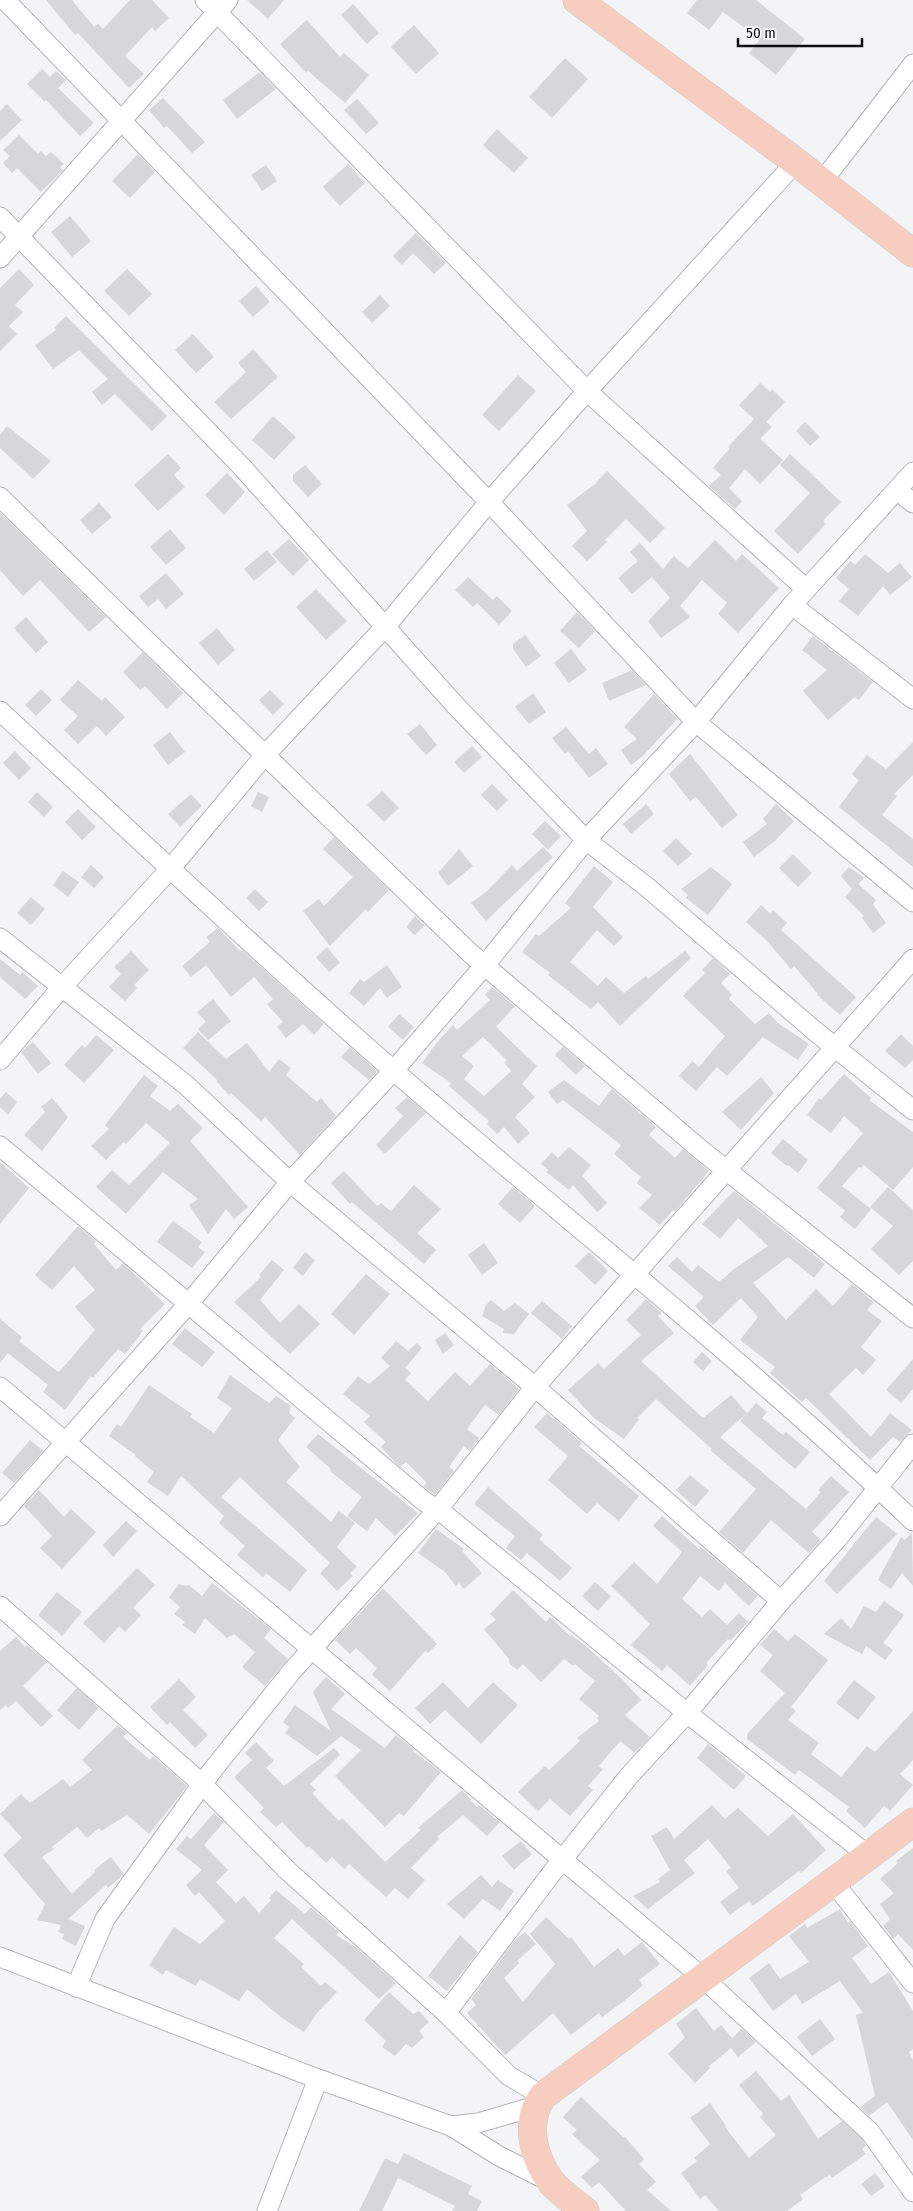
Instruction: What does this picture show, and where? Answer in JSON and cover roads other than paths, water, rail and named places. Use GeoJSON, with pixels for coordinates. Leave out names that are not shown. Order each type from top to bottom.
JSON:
{"type":"FeatureCollection","features":[{"type":"Feature","properties":{"kind":"main road"},"geometry":{"type":"LineString","coordinates":[[577,0],[796,162],[913,253]]}},
{"type":"Feature","properties":{"kind":"main road"},"geometry":{"type":"LineString","coordinates":[[585,2211],[553,2184],[542,2166],[532,2135],[532,2123],[540,2101],[702,1977],[834,1883],[913,1822]]}},
{"type":"Feature","properties":{"kind":"street"},"geometry":{"type":"LineString","coordinates":[[5,0],[120,122],[489,502],[696,722],[913,902]]}},
{"type":"Feature","properties":{"kind":"street"},"geometry":{"type":"LineString","coordinates":[[0,258],[120,122],[217,4],[587,391],[806,589]]}},
{"type":"Feature","properties":{"kind":"street"},"geometry":{"type":"LineString","coordinates":[[821,183],[913,64]]}},
{"type":"Feature","properties":{"kind":"street"},"geometry":{"type":"LineString","coordinates":[[0,1060],[62,987],[170,869],[265,755],[385,627],[489,502],[587,391],[796,162]]}},
{"type":"Feature","properties":{"kind":"street"},"geometry":{"type":"LineString","coordinates":[[0,217],[242,467],[456,706],[586,840],[647,887],[834,1047],[913,1110]]}},
{"type":"Feature","properties":{"kind":"street"},"geometry":{"type":"LineString","coordinates":[[0,1516],[189,1303],[290,1182],[394,1070],[484,965],[586,840],[696,722],[792,605],[913,472]]}},
{"type":"Feature","properties":{"kind":"street"},"geometry":{"type":"LineString","coordinates":[[896,490],[913,503]]}},
{"type":"Feature","properties":{"kind":"street"},"geometry":{"type":"LineString","coordinates":[[0,497],[484,965],[727,1170],[913,1318]]}},
{"type":"Feature","properties":{"kind":"street"},"geometry":{"type":"LineString","coordinates":[[792,605],[913,699]]}},
{"type":"Feature","properties":{"kind":"street"},"geometry":{"type":"LineString","coordinates":[[0,711],[170,869],[394,1070],[636,1275],[913,1521]]}},
{"type":"Feature","properties":{"kind":"street"},"geometry":{"type":"LineString","coordinates":[[0,938],[186,1085],[290,1182],[535,1387],[781,1601]]}},
{"type":"Feature","properties":{"kind":"street"},"geometry":{"type":"LineString","coordinates":[[76,1987],[105,1919],[202,1784],[292,1671],[438,1509],[535,1387],[636,1275],[913,959]]}},
{"type":"Feature","properties":{"kind":"street"},"geometry":{"type":"LineString","coordinates":[[0,1146],[425,1502],[438,1509],[687,1713],[869,1856]]}},
{"type":"Feature","properties":{"kind":"street"},"geometry":{"type":"LineString","coordinates":[[0,1387],[313,1648],[702,1977],[870,2132],[913,2192]]}},
{"type":"Feature","properties":{"kind":"street"},"geometry":{"type":"LineString","coordinates":[[446,2013],[629,1776],[687,1713],[781,1601],[838,1538],[913,1444]]}},
{"type":"Feature","properties":{"kind":"street"},"geometry":{"type":"LineString","coordinates":[[0,1606],[202,1784],[288,1871],[446,2013],[509,2076],[540,2101]]}},
{"type":"Feature","properties":{"kind":"street"},"geometry":{"type":"LineString","coordinates":[[834,1883],[913,1983]]}},
{"type":"Feature","properties":{"kind":"street"},"geometry":{"type":"LineString","coordinates":[[0,1957],[318,2079],[451,2126],[498,2156],[553,2184]]}},
{"type":"Feature","properties":{"kind":"street"},"geometry":{"type":"LineString","coordinates":[[266,2211],[318,2079]]}},
{"type":"Feature","properties":{"kind":"street"},"geometry":{"type":"LineString","coordinates":[[451,2126],[478,2122],[540,2101]]}}]}
